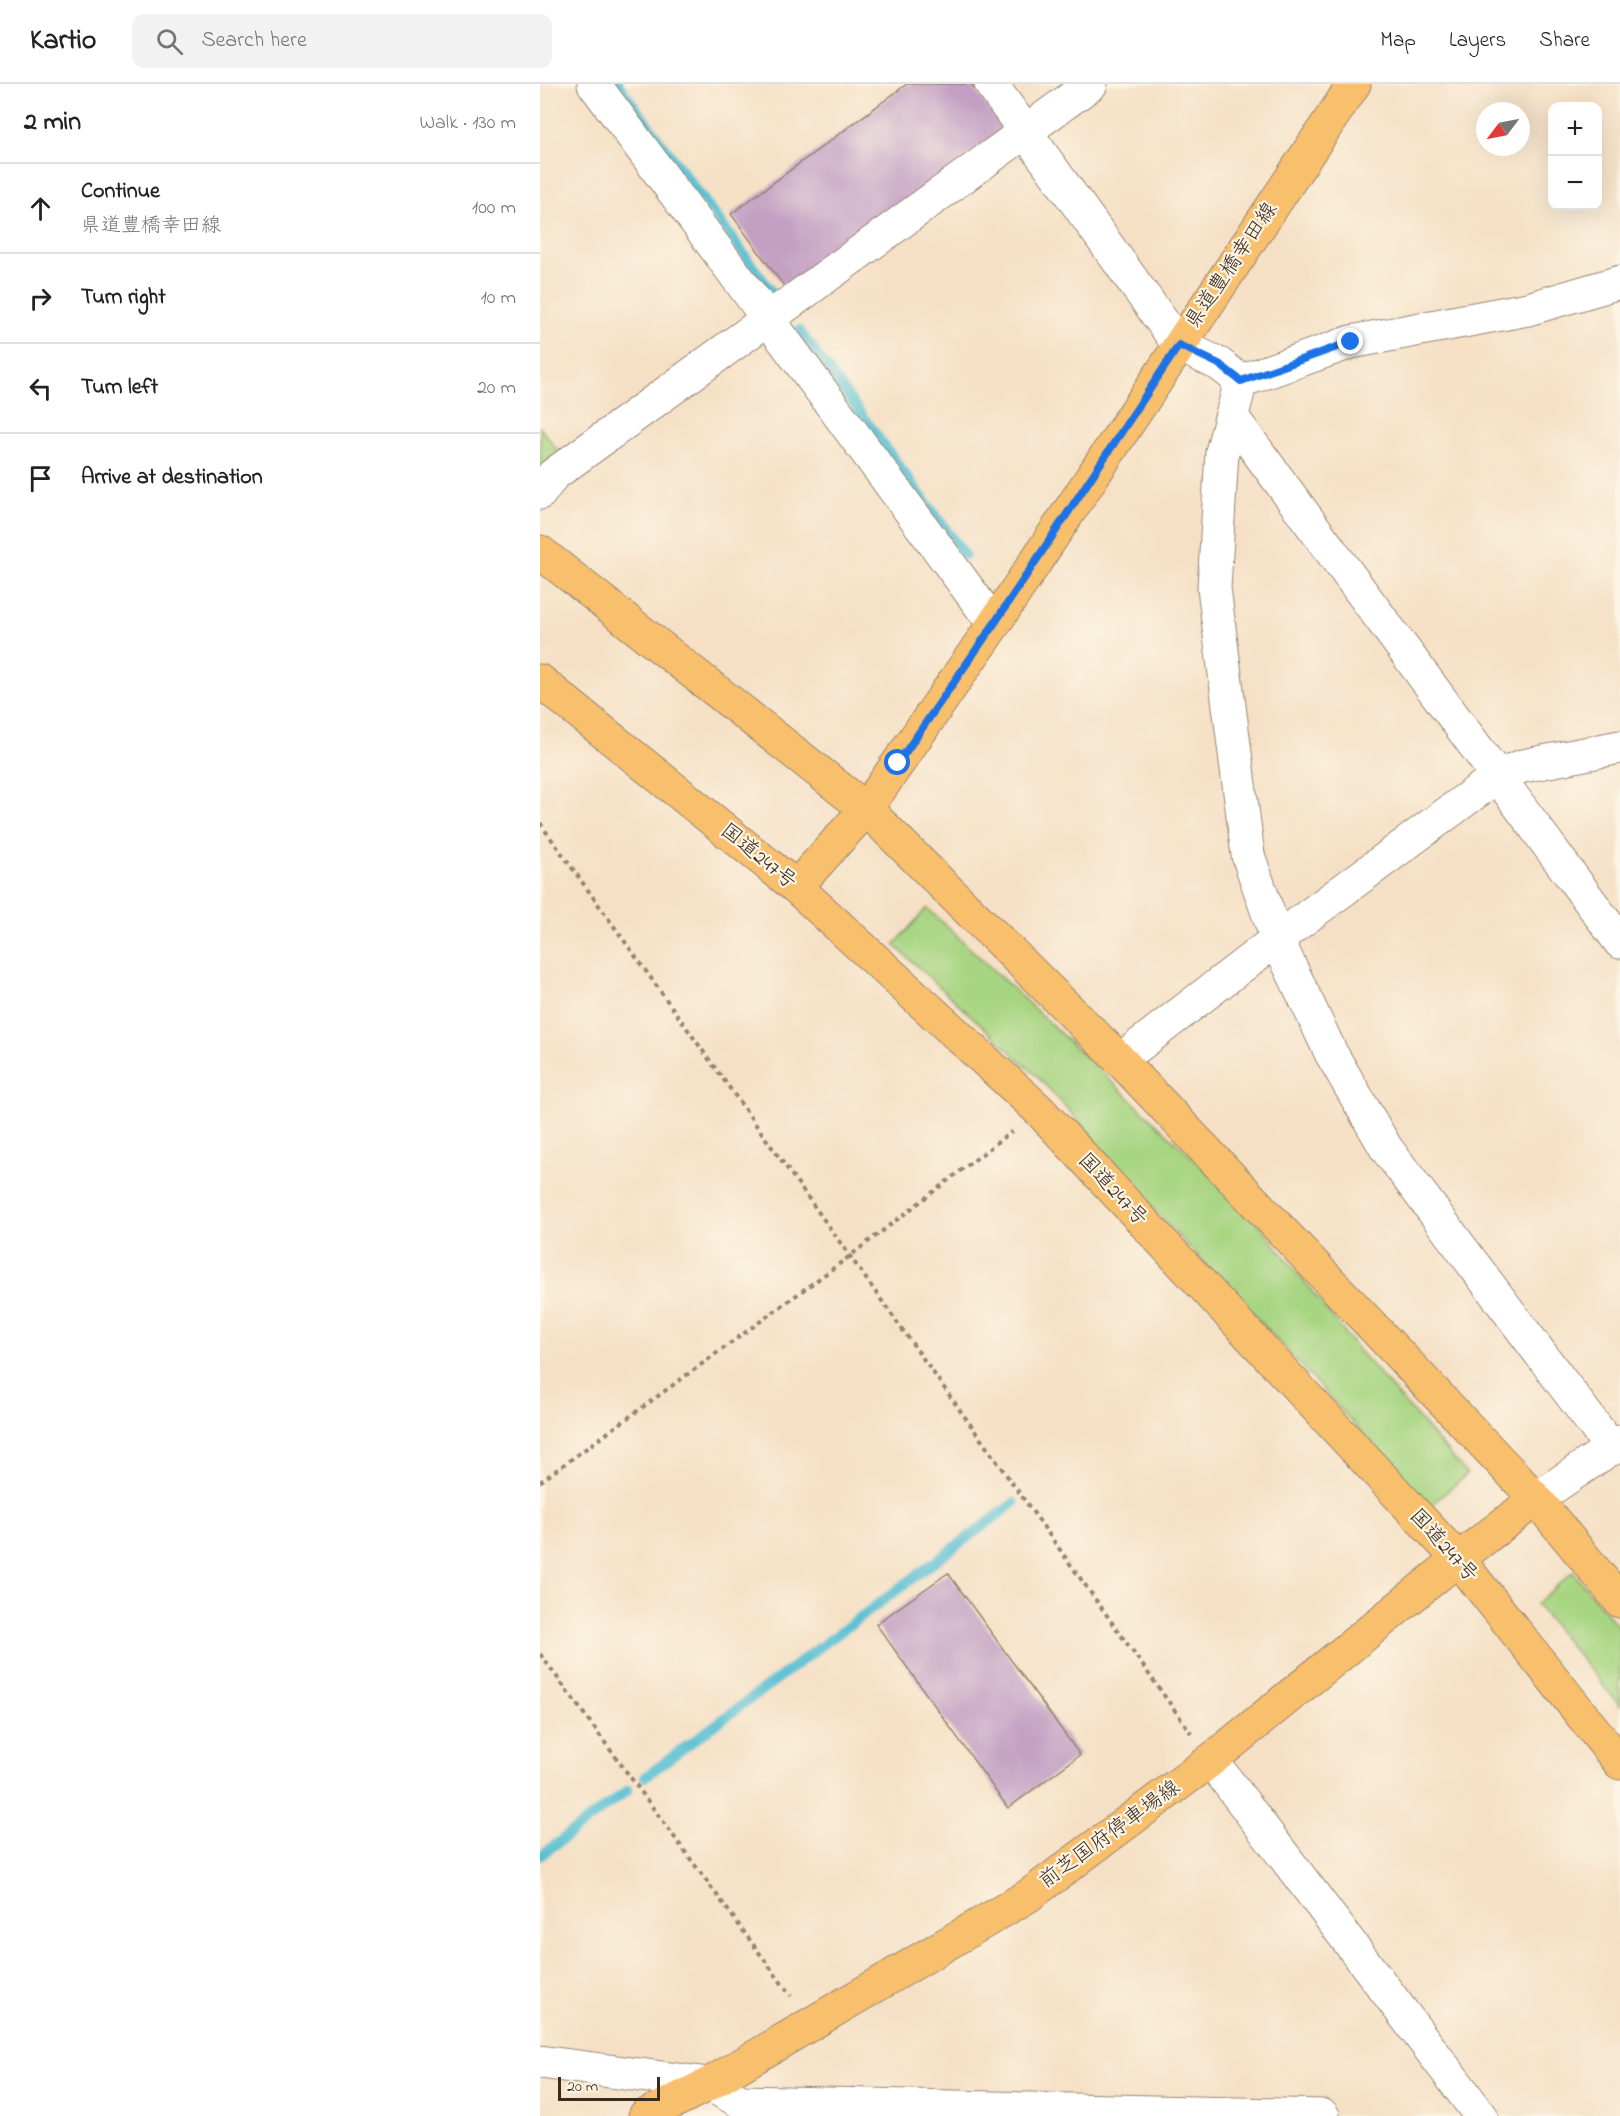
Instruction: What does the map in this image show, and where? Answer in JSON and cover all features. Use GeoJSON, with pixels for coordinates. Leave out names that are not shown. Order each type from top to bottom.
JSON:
{"type":"FeatureCollection","features":[{"type":"Feature","properties":{"kind":"main road","name":"県道豊橋幸田線"},"geometry":{"type":"LineString","coordinates":[[796,887],[866,809],[994,624],[1354,84]]}},
{"type":"Feature","properties":{"kind":"main road"},"geometry":{"type":"LineString","coordinates":[[540,552],[866,809],[1120,1060],[1536,1499],[1620,1601]]}},
{"type":"Feature","properties":{"kind":"main road","name":"国道247号"},"geometry":{"type":"LineString","coordinates":[[540,681],[796,887],[1039,1110],[1458,1559],[1620,1763]]}},
{"type":"Feature","properties":{"kind":"main road","name":"前芝国府停車場線"},"geometry":{"type":"LineString","coordinates":[[645,2116],[709,2084],[1028,1896],[1211,1760],[1458,1559],[1536,1499]]}},
{"type":"Feature","properties":{"kind":"street"},"geometry":{"type":"LineString","coordinates":[[594,84],[994,624]]}},
{"type":"Feature","properties":{"kind":"street"},"geometry":{"type":"LineString","coordinates":[[991,84],[1179,345],[1219,364],[1241,381]]}},
{"type":"Feature","properties":{"kind":"street"},"geometry":{"type":"LineString","coordinates":[[540,493],[553,475],[1091,84]]}},
{"type":"Feature","properties":{"kind":"street"},"geometry":{"type":"LineString","coordinates":[[1241,381],[1351,342],[1528,309],[1620,282]]}},
{"type":"Feature","properties":{"kind":"street"},"geometry":{"type":"LineString","coordinates":[[1241,381],[1222,452],[1214,588],[1248,855],[1277,939],[1331,1053],[1386,1148],[1616,1445],[1536,1499]]}},
{"type":"Feature","properties":{"kind":"street"},"geometry":{"type":"LineString","coordinates":[[1232,417],[1620,942]]}},
{"type":"Feature","properties":{"kind":"street"},"geometry":{"type":"LineString","coordinates":[[1120,1060],[1277,939],[1499,776],[1523,766],[1620,747]]}},
{"type":"Feature","properties":{"kind":"street"},"geometry":{"type":"LineString","coordinates":[[1211,1760],[1481,2116]]}},
{"type":"Feature","properties":{"kind":"street"},"geometry":{"type":"LineString","coordinates":[[540,2062],[709,2084],[741,2102],[1323,2116]]}},
{"type":"Feature","properties":{"kind":"path"},"geometry":{"type":"LineString","coordinates":[[540,823],[1211,1760]]}},
{"type":"Feature","properties":{"kind":"path"},"geometry":{"type":"LineString","coordinates":[[540,1482],[850,1256],[1039,1110]]}},
{"type":"Feature","properties":{"kind":"path"},"geometry":{"type":"LineString","coordinates":[[540,1654],[811,2024]]}},
{"type":"Feature","properties":{"kind":"green space"},"geometry":{"type":"Polygon","coordinates":[[[540,427],[561,455],[540,471],[540,427]]]}},
{"type":"Feature","properties":{"kind":"green space"},"geometry":{"type":"Polygon","coordinates":[[[927,908],[1213,1177],[1263,1229],[1358,1350],[1467,1474],[1429,1507],[1285,1348],[1142,1197],[1076,1118],[1038,1077],[894,945],[927,908]]]}},
{"type":"Feature","properties":{"kind":"green space"},"geometry":{"type":"Polygon","coordinates":[[[1573,1572],[1620,1629],[1620,1706],[1536,1604],[1573,1572]]]}},
{"type":"Feature","properties":{"kind":"building"},"geometry":{"type":"Polygon","coordinates":[[[907,84],[971,84],[1004,129],[786,289],[731,214],[907,84]]]}},
{"type":"Feature","properties":{"kind":"building"},"geometry":{"type":"Polygon","coordinates":[[[948,1573],[1080,1755],[1008,1808],[876,1624],[948,1573]]]}},
{"type":"Feature","properties":{"kind":"waterway"},"geometry":{"type":"LineString","coordinates":[[618,84],[777,299]]}},
{"type":"Feature","properties":{"kind":"waterway"},"geometry":{"type":"LineString","coordinates":[[799,330],[965,555]]}},
{"type":"Feature","properties":{"kind":"waterway"},"geometry":{"type":"LineString","coordinates":[[645,1777],[1014,1503]]}},
{"type":"Feature","properties":{"kind":"waterway"},"geometry":{"type":"LineString","coordinates":[[540,1856],[628,1790]]}},
{"type":"Feature","properties":{"kind":"route"},"geometry":{"type":"LineString","coordinates":[[898,763],[994,624],[1179,345],[1219,364],[1241,381],[1351,342]]}}]}
